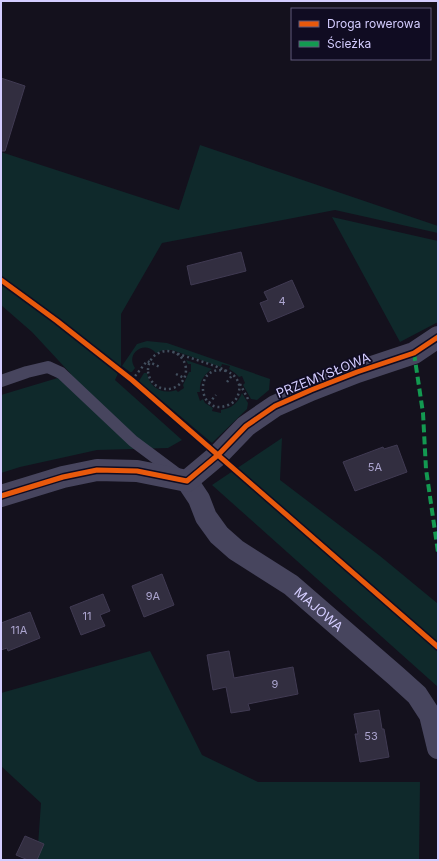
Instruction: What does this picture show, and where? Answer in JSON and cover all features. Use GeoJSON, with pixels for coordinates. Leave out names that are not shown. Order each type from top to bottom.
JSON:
{"type":"FeatureCollection","features":[{"type":"Feature","properties":{"kind":"street","name":"PRZEMYSŁOWA"},"geometry":{"type":"LineString","coordinates":[[188,481],[218,455],[246,426],[275,406],[357,372],[414,353],[438,337]]}},
{"type":"Feature","properties":{"kind":"street"},"geometry":{"type":"LineString","coordinates":[[1,496],[63,477],[97,470],[137,472],[188,481]]}},
{"type":"Feature","properties":{"kind":"street","name":"MAJOWA"},"geometry":{"type":"LineString","coordinates":[[188,481],[200,499],[206,517],[219,535],[236,550],[291,584],[391,671],[416,695],[430,715],[438,748]]}},
{"type":"Feature","properties":{"kind":"lane"},"geometry":{"type":"LineString","coordinates":[[1,381],[27,372],[48,367],[61,373],[133,441],[188,481]]}},
{"type":"Feature","properties":{"kind":"path"},"geometry":{"type":"LineString","coordinates":[[173,352],[183,360],[186,369],[182,382],[175,387],[166,389],[154,384],[149,376],[150,363],[159,353],[173,352],[226,371],[233,374],[238,382],[238,396],[235,401],[222,407],[209,403],[203,394],[203,384],[208,375],[216,370],[226,371]]}},
{"type":"Feature","properties":{"kind":"path"},"geometry":{"type":"LineString","coordinates":[[132,380],[147,362],[160,367]]}},
{"type":"Feature","properties":{"kind":"path"},"geometry":{"type":"LineString","coordinates":[[176,374],[184,378]]}},
{"type":"Feature","properties":{"kind":"path"},"geometry":{"type":"LineString","coordinates":[[227,382],[233,374]]}},
{"type":"Feature","properties":{"kind":"path"},"geometry":{"type":"LineString","coordinates":[[126,376],[138,386]]}},
{"type":"Feature","properties":{"kind":"path"},"geometry":{"type":"LineString","coordinates":[[209,403],[216,395]]}},
{"type":"Feature","properties":{"kind":"green space"},"geometry":{"type":"Polygon","coordinates":[[[200,145],[438,226],[438,233],[335,210],[162,243],[121,314],[121,367],[115,380],[182,440],[168,448],[97,450],[20,467],[1,473],[1,395],[71,374],[32,332],[1,305],[1,152],[179,210],[200,145]]]}},
{"type":"Feature","properties":{"kind":"green space"},"geometry":{"type":"Polygon","coordinates":[[[332,217],[438,241],[438,322],[400,342],[332,217]]]}},
{"type":"Feature","properties":{"kind":"green space"},"geometry":{"type":"Polygon","coordinates":[[[147,341],[167,343],[270,379],[269,390],[257,400],[251,399],[243,385],[245,383],[242,376],[239,377],[229,369],[230,366],[222,364],[221,367],[172,350],[163,350],[156,353],[146,347],[141,348],[134,353],[132,358],[135,368],[132,372],[122,366],[137,344],[147,341]]]}},
{"type":"Feature","properties":{"kind":"green space"},"geometry":{"type":"Polygon","coordinates":[[[186,360],[212,369],[204,376],[200,385],[200,392],[197,392],[200,401],[203,399],[205,403],[213,408],[212,411],[221,413],[221,410],[228,408],[239,400],[242,393],[248,403],[247,409],[212,443],[139,381],[144,373],[147,373],[150,382],[157,389],[161,391],[176,390],[178,392],[184,388],[183,385],[189,372],[191,372],[191,364],[188,364],[186,360]]]}},
{"type":"Feature","properties":{"kind":"green space"},"geometry":{"type":"Polygon","coordinates":[[[282,438],[280,480],[380,556],[437,603],[437,600],[438,687],[212,485],[282,438]]]}},
{"type":"Feature","properties":{"kind":"green space"},"geometry":{"type":"Polygon","coordinates":[[[150,651],[202,755],[258,782],[420,782],[419,860],[37,860],[41,803],[1,766],[1,693],[150,651]]]}},
{"type":"Feature","properties":{"kind":"building"},"geometry":{"type":"Polygon","coordinates":[[[1,78],[25,86],[5,151],[1,151],[1,78]]]}},
{"type":"Feature","properties":{"kind":"building"},"geometry":{"type":"Polygon","coordinates":[[[241,252],[246,271],[191,285],[187,266],[241,252]]]}},
{"type":"Feature","properties":{"kind":"building"},"geometry":{"type":"Polygon","coordinates":[[[292,280],[304,307],[268,322],[260,303],[268,300],[264,292],[292,280]]]}},
{"type":"Feature","properties":{"kind":"building"},"geometry":{"type":"Polygon","coordinates":[[[397,445],[407,472],[355,491],[343,462],[383,447],[384,449],[397,445]]]}},
{"type":"Feature","properties":{"kind":"building"},"geometry":{"type":"Polygon","coordinates":[[[162,574],[174,605],[144,617],[132,586],[162,574]]]}},
{"type":"Feature","properties":{"kind":"building"},"geometry":{"type":"Polygon","coordinates":[[[103,594],[110,611],[100,615],[105,626],[81,635],[70,607],[103,594]]]}},
{"type":"Feature","properties":{"kind":"building"},"geometry":{"type":"Polygon","coordinates":[[[30,612],[40,638],[8,651],[7,648],[1,650],[1,623],[30,612]]]}},
{"type":"Feature","properties":{"kind":"building"},"geometry":{"type":"Polygon","coordinates":[[[229,651],[234,678],[293,667],[298,694],[248,704],[250,710],[231,713],[226,687],[213,690],[207,655],[229,651]]]}},
{"type":"Feature","properties":{"kind":"building"},"geometry":{"type":"Polygon","coordinates":[[[379,710],[389,757],[360,762],[355,734],[358,734],[354,714],[379,710]]]}},
{"type":"Feature","properties":{"kind":"building"},"geometry":{"type":"Polygon","coordinates":[[[25,836],[44,844],[37,860],[28,860],[16,855],[25,836]]]}},
{"type":"Feature","properties":{"kind":"marked path"},"geometry":{"type":"LineString","coordinates":[[414,353],[423,413],[426,469],[438,552]]}},
{"type":"Feature","properties":{"kind":"cycle path"},"geometry":{"type":"LineString","coordinates":[[1,280],[57,321],[132,380],[438,647]]}},
{"type":"Feature","properties":{"kind":"cycle path"},"geometry":{"type":"LineString","coordinates":[[1,496],[63,477],[97,470],[137,471],[187,481],[218,455],[246,426],[275,406],[357,372],[414,353],[438,337]]}}]}
